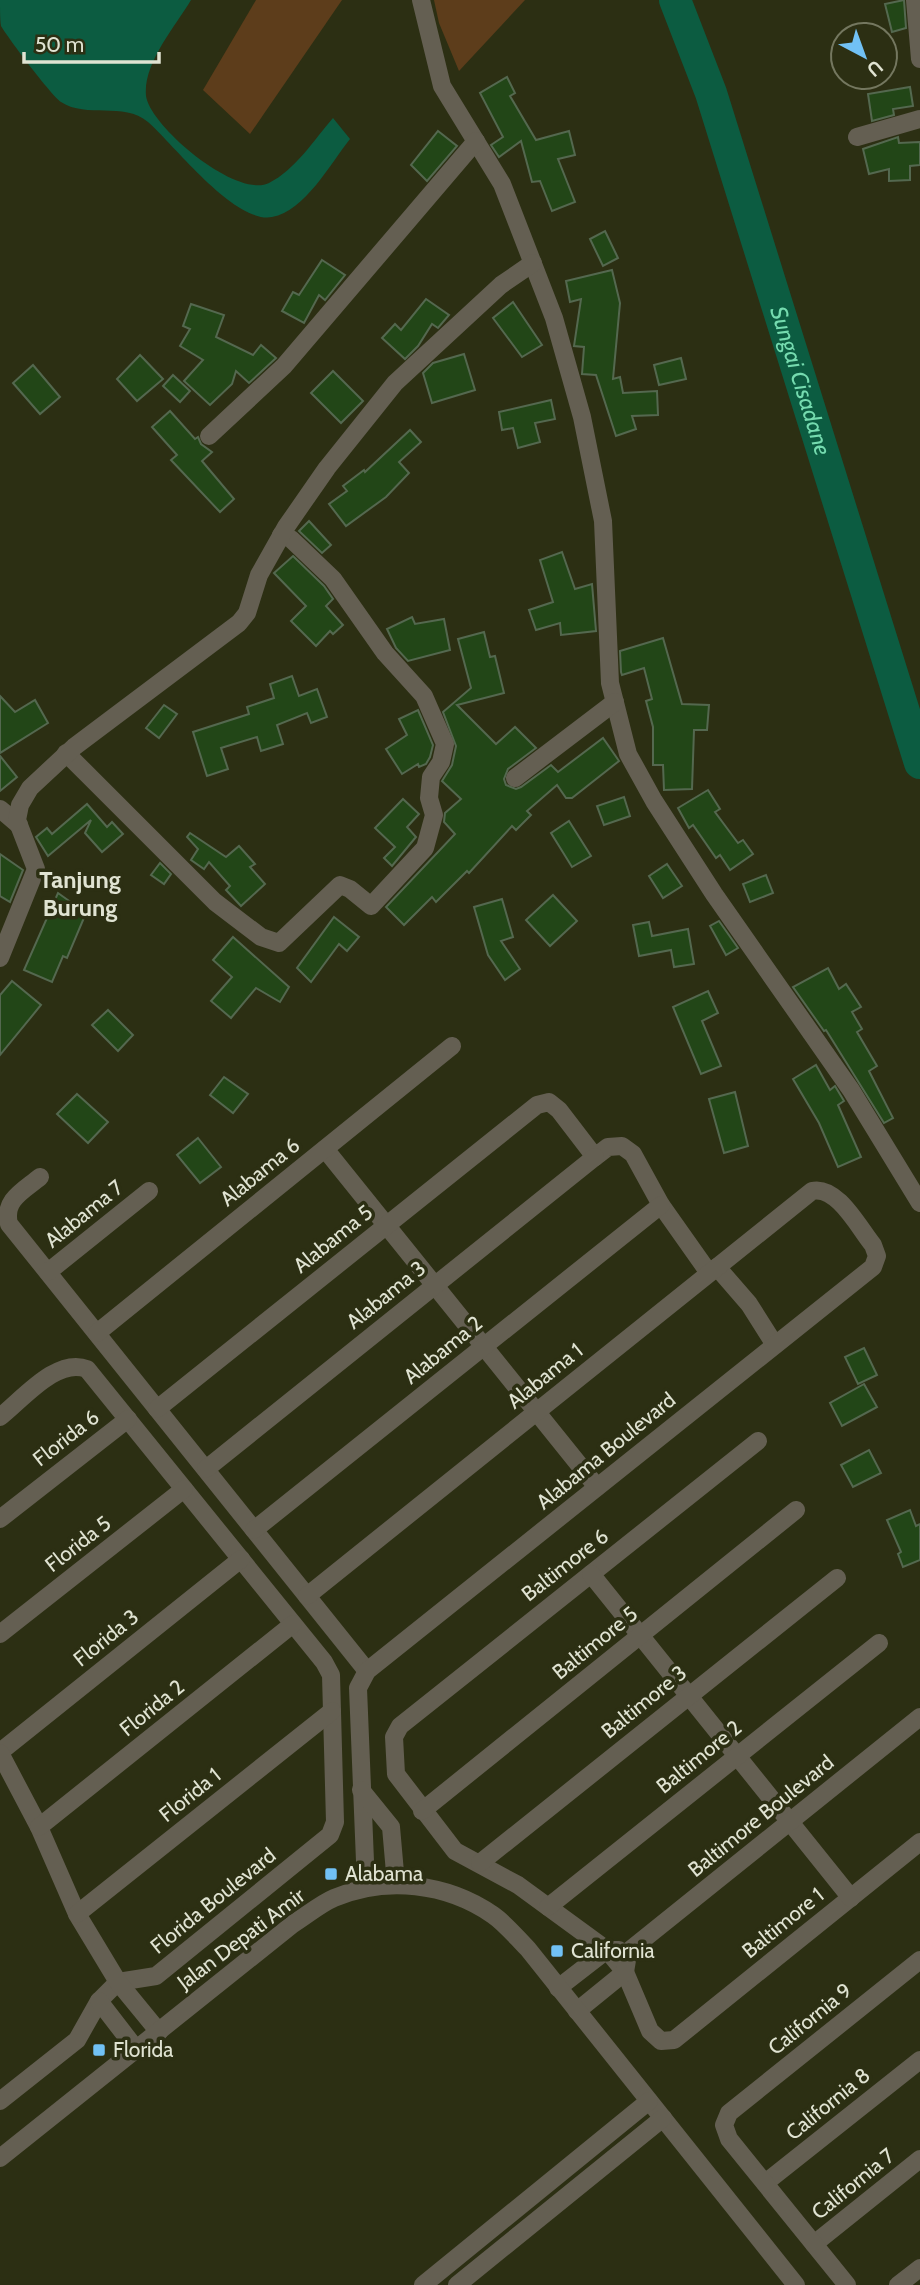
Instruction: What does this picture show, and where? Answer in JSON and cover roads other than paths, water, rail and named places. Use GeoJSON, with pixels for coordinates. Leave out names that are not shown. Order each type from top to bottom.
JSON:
{"type":"FeatureCollection","features":[{"type":"Feature","properties":{"kind":"street"},"geometry":{"type":"LineString","coordinates":[[421,0],[442,86],[502,184],[554,318],[582,417],[603,521],[610,683],[628,754],[654,801],[714,894],[851,1090],[920,1203]]}},
{"type":"Feature","properties":{"kind":"street"},"geometry":{"type":"LineString","coordinates":[[915,0],[920,59]]}},
{"type":"Feature","properties":{"kind":"street"},"geometry":{"type":"LineString","coordinates":[[857,137],[920,119]]}},
{"type":"Feature","properties":{"kind":"street"},"geometry":{"type":"LineString","coordinates":[[209,436],[284,366],[476,141]]}},
{"type":"Feature","properties":{"kind":"street"},"geometry":{"type":"LineString","coordinates":[[19,825],[20,805],[30,788],[66,753],[239,623],[247,612],[259,575],[281,535],[327,468],[394,383],[501,285],[533,263]]}},
{"type":"Feature","properties":{"kind":"street"},"geometry":{"type":"LineString","coordinates":[[66,753],[215,902],[261,937],[279,943],[340,885],[350,889],[371,906],[425,848],[435,815],[429,798],[431,777],[441,762],[445,744],[424,696],[384,653],[333,579],[291,539],[281,535]]}},
{"type":"Feature","properties":{"kind":"street"},"geometry":{"type":"LineString","coordinates":[[515,778],[615,702]]}},
{"type":"Feature","properties":{"kind":"street"},"geometry":{"type":"LineString","coordinates":[[0,809],[19,825],[36,869],[0,958]]}},
{"type":"Feature","properties":{"kind":"street","name":"Alabama 6"},"geometry":{"type":"LineString","coordinates":[[97,1333],[452,1046]]}},
{"type":"Feature","properties":{"kind":"street","name":"Alabama 5"},"geometry":{"type":"LineString","coordinates":[[157,1409],[537,1105],[549,1102],[559,1110],[595,1157]]}},
{"type":"Feature","properties":{"kind":"street"},"geometry":{"type":"LineString","coordinates":[[595,1157],[608,1147],[622,1146],[633,1154],[661,1205],[713,1270],[749,1304],[775,1345]]}},
{"type":"Feature","properties":{"kind":"street"},"geometry":{"type":"LineString","coordinates":[[325,1149],[597,1487]]}},
{"type":"Feature","properties":{"kind":"street","name":"Alabama 3"},"geometry":{"type":"LineString","coordinates":[[206,1469],[595,1157]]}},
{"type":"Feature","properties":{"kind":"street"},"geometry":{"type":"LineString","coordinates":[[40,1177],[10,1201],[6,1211],[9,1224],[367,1671],[358,1688],[366,1886]]}},
{"type":"Feature","properties":{"kind":"street","name":"Alabama Boulevard"},"geometry":{"type":"LineString","coordinates":[[367,1671],[873,1267],[877,1256],[873,1245],[832,1194],[821,1189],[812,1191]]}},
{"type":"Feature","properties":{"kind":"street","name":"Alabama 7"},"geometry":{"type":"LineString","coordinates":[[48,1272],[149,1191]]}},
{"type":"Feature","properties":{"kind":"street","name":"Alabama 1"},"geometry":{"type":"LineString","coordinates":[[307,1596],[812,1191]]}},
{"type":"Feature","properties":{"kind":"street","name":"Alabama 2"},"geometry":{"type":"LineString","coordinates":[[254,1530],[661,1205]]}},
{"type":"Feature","properties":{"kind":"street"},"geometry":{"type":"LineString","coordinates":[[0,1417],[62,1368],[75,1364],[87,1369],[324,1662],[331,1675],[332,1711]]}},
{"type":"Feature","properties":{"kind":"street","name":"Florida 6"},"geometry":{"type":"LineString","coordinates":[[0,1519],[128,1419]]}},
{"type":"Feature","properties":{"kind":"street","name":"Baltimore 6"},"geometry":{"type":"LineString","coordinates":[[422,1811],[396,1774],[394,1737],[400,1726],[758,1441]]}},
{"type":"Feature","properties":{"kind":"street","name":"Florida 5"},"geometry":{"type":"LineString","coordinates":[[0,1634],[184,1489]]}},
{"type":"Feature","properties":{"kind":"street","name":"Baltimore 5"},"geometry":{"type":"LineString","coordinates":[[422,1811],[796,1510]]}},
{"type":"Feature","properties":{"kind":"street","name":"Florida 3"},"geometry":{"type":"LineString","coordinates":[[0,1752],[241,1559]]}},
{"type":"Feature","properties":{"kind":"street"},"geometry":{"type":"LineString","coordinates":[[591,1574],[851,1898]]}},
{"type":"Feature","properties":{"kind":"street","name":"Baltimore 3"},"geometry":{"type":"LineString","coordinates":[[480,1863],[837,1578]]}},
{"type":"Feature","properties":{"kind":"street","name":"Florida 2"},"geometry":{"type":"LineString","coordinates":[[39,1827],[293,1624]]}},
{"type":"Feature","properties":{"kind":"street","name":"Baltimore 2"},"geometry":{"type":"LineString","coordinates":[[548,1907],[879,1643]]}},
{"type":"Feature","properties":{"kind":"street","name":"Florida Boulevard"},"geometry":{"type":"LineString","coordinates":[[118,1982],[156,1976],[330,1835],[335,1822],[332,1711]]}},
{"type":"Feature","properties":{"kind":"street","name":"Florida 1"},"geometry":{"type":"LineString","coordinates":[[77,1914],[332,1711]]}},
{"type":"Feature","properties":{"kind":"street","name":"Baltimore Boulevard"},"geometry":{"type":"LineString","coordinates":[[630,1950],[920,1717]]}},
{"type":"Feature","properties":{"kind":"street"},"geometry":{"type":"LineString","coordinates":[[0,1752],[39,1827],[77,1914],[118,1982],[159,2032]]}},
{"type":"Feature","properties":{"kind":"street"},"geometry":{"type":"LineString","coordinates":[[361,1790],[391,1827],[396,1884]]}},
{"type":"Feature","properties":{"kind":"street"},"geometry":{"type":"LineString","coordinates":[[422,1811],[455,1851],[480,1863],[548,1907],[607,1950],[625,1972]]}},
{"type":"Feature","properties":{"kind":"street","name":"Baltimore 1"},"geometry":{"type":"LineString","coordinates":[[625,1972],[650,2031],[661,2041],[674,2040],[920,1842]]}},
{"type":"Feature","properties":{"kind":"street","name":"Jalan Depati Amir"},"geometry":{"type":"LineString","coordinates":[[0,2158],[293,1924],[332,1899],[366,1886],[396,1884],[450,1893],[494,1916],[528,1949],[796,2285]]}},
{"type":"Feature","properties":{"kind":"street"},"geometry":{"type":"LineString","coordinates":[[558,1988],[607,1950],[630,1950],[625,1972],[577,2011]]}},
{"type":"Feature","properties":{"kind":"street","name":"California 9"},"geometry":{"type":"LineString","coordinates":[[765,2183],[729,2139],[724,2125],[729,2113],[920,1960]]}},
{"type":"Feature","properties":{"kind":"street"},"geometry":{"type":"LineString","coordinates":[[0,2101],[77,2040],[99,2001],[118,1982]]}},
{"type":"Feature","properties":{"kind":"street"},"geometry":{"type":"LineString","coordinates":[[99,2001],[136,2049]]}},
{"type":"Feature","properties":{"kind":"street","name":"California 8"},"geometry":{"type":"LineString","coordinates":[[765,2183],[920,2060]]}},
{"type":"Feature","properties":{"kind":"street"},"geometry":{"type":"LineString","coordinates":[[423,2285],[649,2101]]}},
{"type":"Feature","properties":{"kind":"street"},"geometry":{"type":"LineString","coordinates":[[457,2285],[663,2118]]}},
{"type":"Feature","properties":{"kind":"street","name":"California 7"},"geometry":{"type":"LineString","coordinates":[[814,2244],[920,2160]]}},
{"type":"Feature","properties":{"kind":"street"},"geometry":{"type":"LineString","coordinates":[[765,2183],[847,2285]]}},
{"type":"Feature","properties":{"kind":"street"},"geometry":{"type":"LineString","coordinates":[[898,2285],[920,2268]]}},
{"type":"Feature","properties":{"kind":"waterway","name":"Sungai Cisadane"},"geometry":{"type":"LineString","coordinates":[[675,0],[711,93],[920,763]]}},
{"type":"Feature","properties":{"kind":"place","name":"Alabama"},"geometry":{"type":"Point","coordinates":[331,1874]}},
{"type":"Feature","properties":{"kind":"place","name":"California"},"geometry":{"type":"Point","coordinates":[557,1951]}},
{"type":"Feature","properties":{"kind":"place","name":"Florida"},"geometry":{"type":"Point","coordinates":[99,2050]}},
{"type":"Feature","properties":{"kind":"district","name":"Tanjung Burung"},"geometry":{"type":"Point","coordinates":[80,894]}}]}
